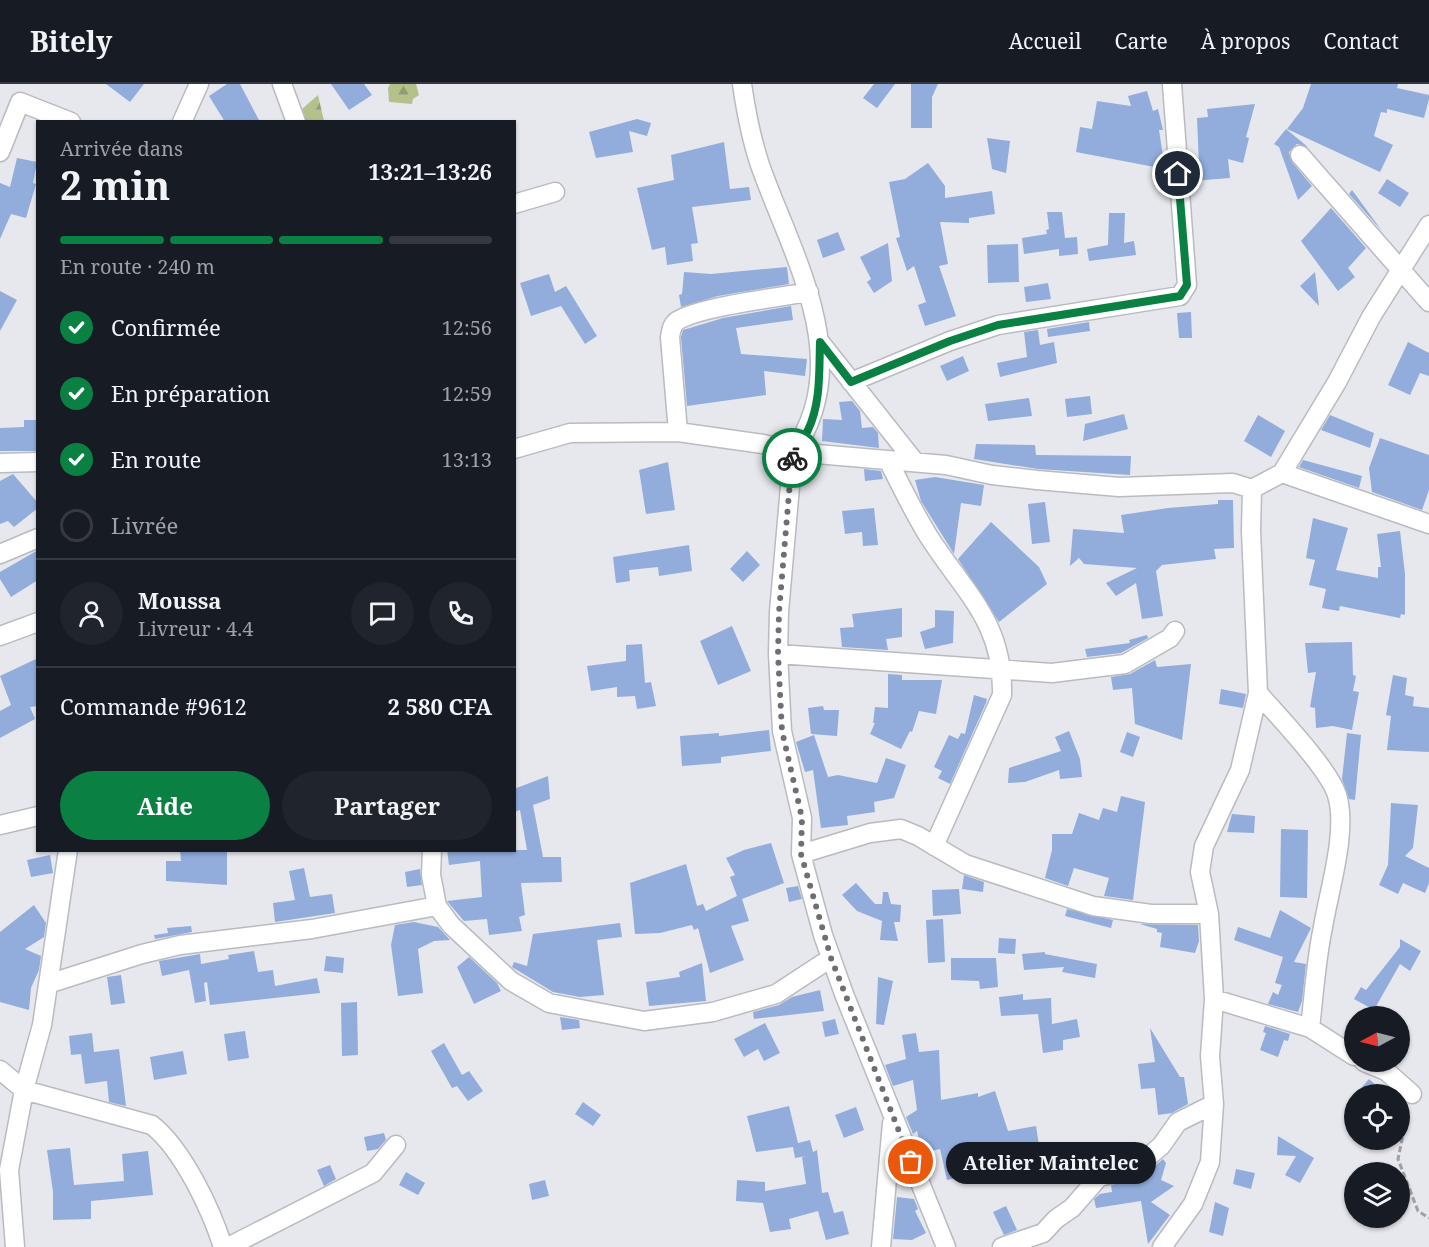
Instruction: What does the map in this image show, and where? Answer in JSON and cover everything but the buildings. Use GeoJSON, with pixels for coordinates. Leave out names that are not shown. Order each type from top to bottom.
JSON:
{"type":"FeatureCollection","features":[{"type":"Feature","properties":{"kind":"street"},"geometry":{"type":"LineString","coordinates":[[183,120],[199,84]]}},
{"type":"Feature","properties":{"kind":"street"},"geometry":{"type":"LineString","coordinates":[[282,84],[295,120]]}},
{"type":"Feature","properties":{"kind":"street"},"geometry":{"type":"LineString","coordinates":[[742,84],[750,131],[758,158],[781,213],[808,292],[820,342],[818,401],[808,430],[793,452],[779,612],[778,654],[782,731],[802,818],[801,854],[831,958],[893,1120],[946,1247]]}},
{"type":"Feature","properties":{"kind":"street"},"geometry":{"type":"LineString","coordinates":[[851,382],[950,341],[998,325],[1180,296],[1187,285],[1172,84]]}},
{"type":"Feature","properties":{"kind":"street"},"geometry":{"type":"LineString","coordinates":[[0,152],[20,102],[66,120]]}},
{"type":"Feature","properties":{"kind":"street"},"geometry":{"type":"LineString","coordinates":[[1300,154],[1429,302]]}},
{"type":"Feature","properties":{"kind":"street"},"geometry":{"type":"LineString","coordinates":[[516,203],[555,192]]}},
{"type":"Feature","properties":{"kind":"street"},"geometry":{"type":"LineString","coordinates":[[516,448],[570,433],[678,432],[763,444],[793,452],[946,465],[992,475],[1119,487],[1233,483],[1252,489],[1282,473],[1337,382],[1399,270],[1429,225]]}},
{"type":"Feature","properties":{"kind":"street"},"geometry":{"type":"LineString","coordinates":[[678,432],[670,337],[671,329],[676,322],[709,311],[808,292]]}},
{"type":"Feature","properties":{"kind":"street"},"geometry":{"type":"LineString","coordinates":[[820,342],[915,462]]}},
{"type":"Feature","properties":{"kind":"street"},"geometry":{"type":"LineString","coordinates":[[888,460],[928,536],[990,624],[999,650],[1003,672],[999,702],[934,846]]}},
{"type":"Feature","properties":{"kind":"street"},"geometry":{"type":"LineString","coordinates":[[0,463],[36,462]]}},
{"type":"Feature","properties":{"kind":"street"},"geometry":{"type":"LineString","coordinates":[[1282,473],[1429,524]]}},
{"type":"Feature","properties":{"kind":"street"},"geometry":{"type":"LineString","coordinates":[[1162,1247],[1193,1204],[1210,1162],[1214,1104],[1209,1056],[1214,999],[1209,914],[1200,872],[1204,846],[1240,770],[1258,693],[1251,531],[1252,489]]}},
{"type":"Feature","properties":{"kind":"street"},"geometry":{"type":"LineString","coordinates":[[0,554],[36,539]]}},
{"type":"Feature","properties":{"kind":"street"},"geometry":{"type":"LineString","coordinates":[[0,636],[36,623]]}},
{"type":"Feature","properties":{"kind":"street"},"geometry":{"type":"LineString","coordinates":[[778,654],[1003,672],[1076,671],[1125,664],[1170,638],[1176,631]]}},
{"type":"Feature","properties":{"kind":"street"},"geometry":{"type":"LineString","coordinates":[[1258,693],[1324,773],[1337,793],[1340,811],[1336,864],[1322,928],[1310,1028]]}},
{"type":"Feature","properties":{"kind":"street"},"geometry":{"type":"LineString","coordinates":[[0,825],[36,816]]}},
{"type":"Feature","properties":{"kind":"street"},"geometry":{"type":"LineString","coordinates":[[801,854],[870,832],[901,829],[965,864],[1093,906],[1151,914],[1209,914]]}},
{"type":"Feature","properties":{"kind":"street"},"geometry":{"type":"LineString","coordinates":[[15,1247],[5,1170],[42,1025],[68,852]]}},
{"type":"Feature","properties":{"kind":"street"},"geometry":{"type":"LineString","coordinates":[[432,852],[431,875],[436,906],[451,925],[526,991],[549,1003],[644,1021],[713,1012],[776,994],[831,958]]}},
{"type":"Feature","properties":{"kind":"street"},"geometry":{"type":"LineString","coordinates":[[48,984],[142,954],[180,945],[312,929],[436,906]]}},
{"type":"Feature","properties":{"kind":"street"},"geometry":{"type":"LineString","coordinates":[[1214,999],[1310,1028],[1344,1050]]}},
{"type":"Feature","properties":{"kind":"street"},"geometry":{"type":"LineString","coordinates":[[0,1071],[24,1090],[152,1125],[164,1135],[187,1171],[214,1219],[222,1247]]}},
{"type":"Feature","properties":{"kind":"street"},"geometry":{"type":"LineString","coordinates":[[1387,1072],[1412,1095]]}},
{"type":"Feature","properties":{"kind":"street"},"geometry":{"type":"LineString","coordinates":[[1002,1247],[1043,1233],[1056,1218],[1072,1208],[1100,1177],[1136,1167],[1161,1146],[1178,1122],[1214,1104]]}},
{"type":"Feature","properties":{"kind":"street"},"geometry":{"type":"LineString","coordinates":[[881,1247],[893,1120]]}},
{"type":"Feature","properties":{"kind":"street"},"geometry":{"type":"LineString","coordinates":[[228,1247],[373,1173],[396,1145]]}},
{"type":"Feature","properties":{"kind":"path"},"geometry":{"type":"LineString","coordinates":[[1412,1095],[1398,1158],[1418,1211],[1429,1218]]}},
{"type":"Feature","properties":{"kind":"green space"},"geometry":{"type":"Polygon","coordinates":[[[390,84],[416,84],[419,95],[413,99],[412,104],[389,102],[390,84]]]}},
{"type":"Feature","properties":{"kind":"green space"},"geometry":{"type":"Polygon","coordinates":[[[318,95],[324,120],[297,120],[302,109],[318,95]]]}},
{"type":"Feature","properties":{"kind":"way so far"},"geometry":{"type":"LineString","coordinates":[[792,458],[784,579],[779,612],[778,654],[782,731],[802,818],[801,854],[823,936],[876,1078],[911,1162]]}},
{"type":"Feature","properties":{"kind":"place","name":"Atelier Maintelec"},"geometry":{"type":"Point","coordinates":[911,1162]}},
{"type":"Feature","properties":{"kind":"route"},"geometry":{"type":"LineString","coordinates":[[792,458],[793,452],[808,430],[818,401],[820,342],[851,382],[950,341],[998,325],[1180,296],[1187,285],[1178,174]]}}]}
